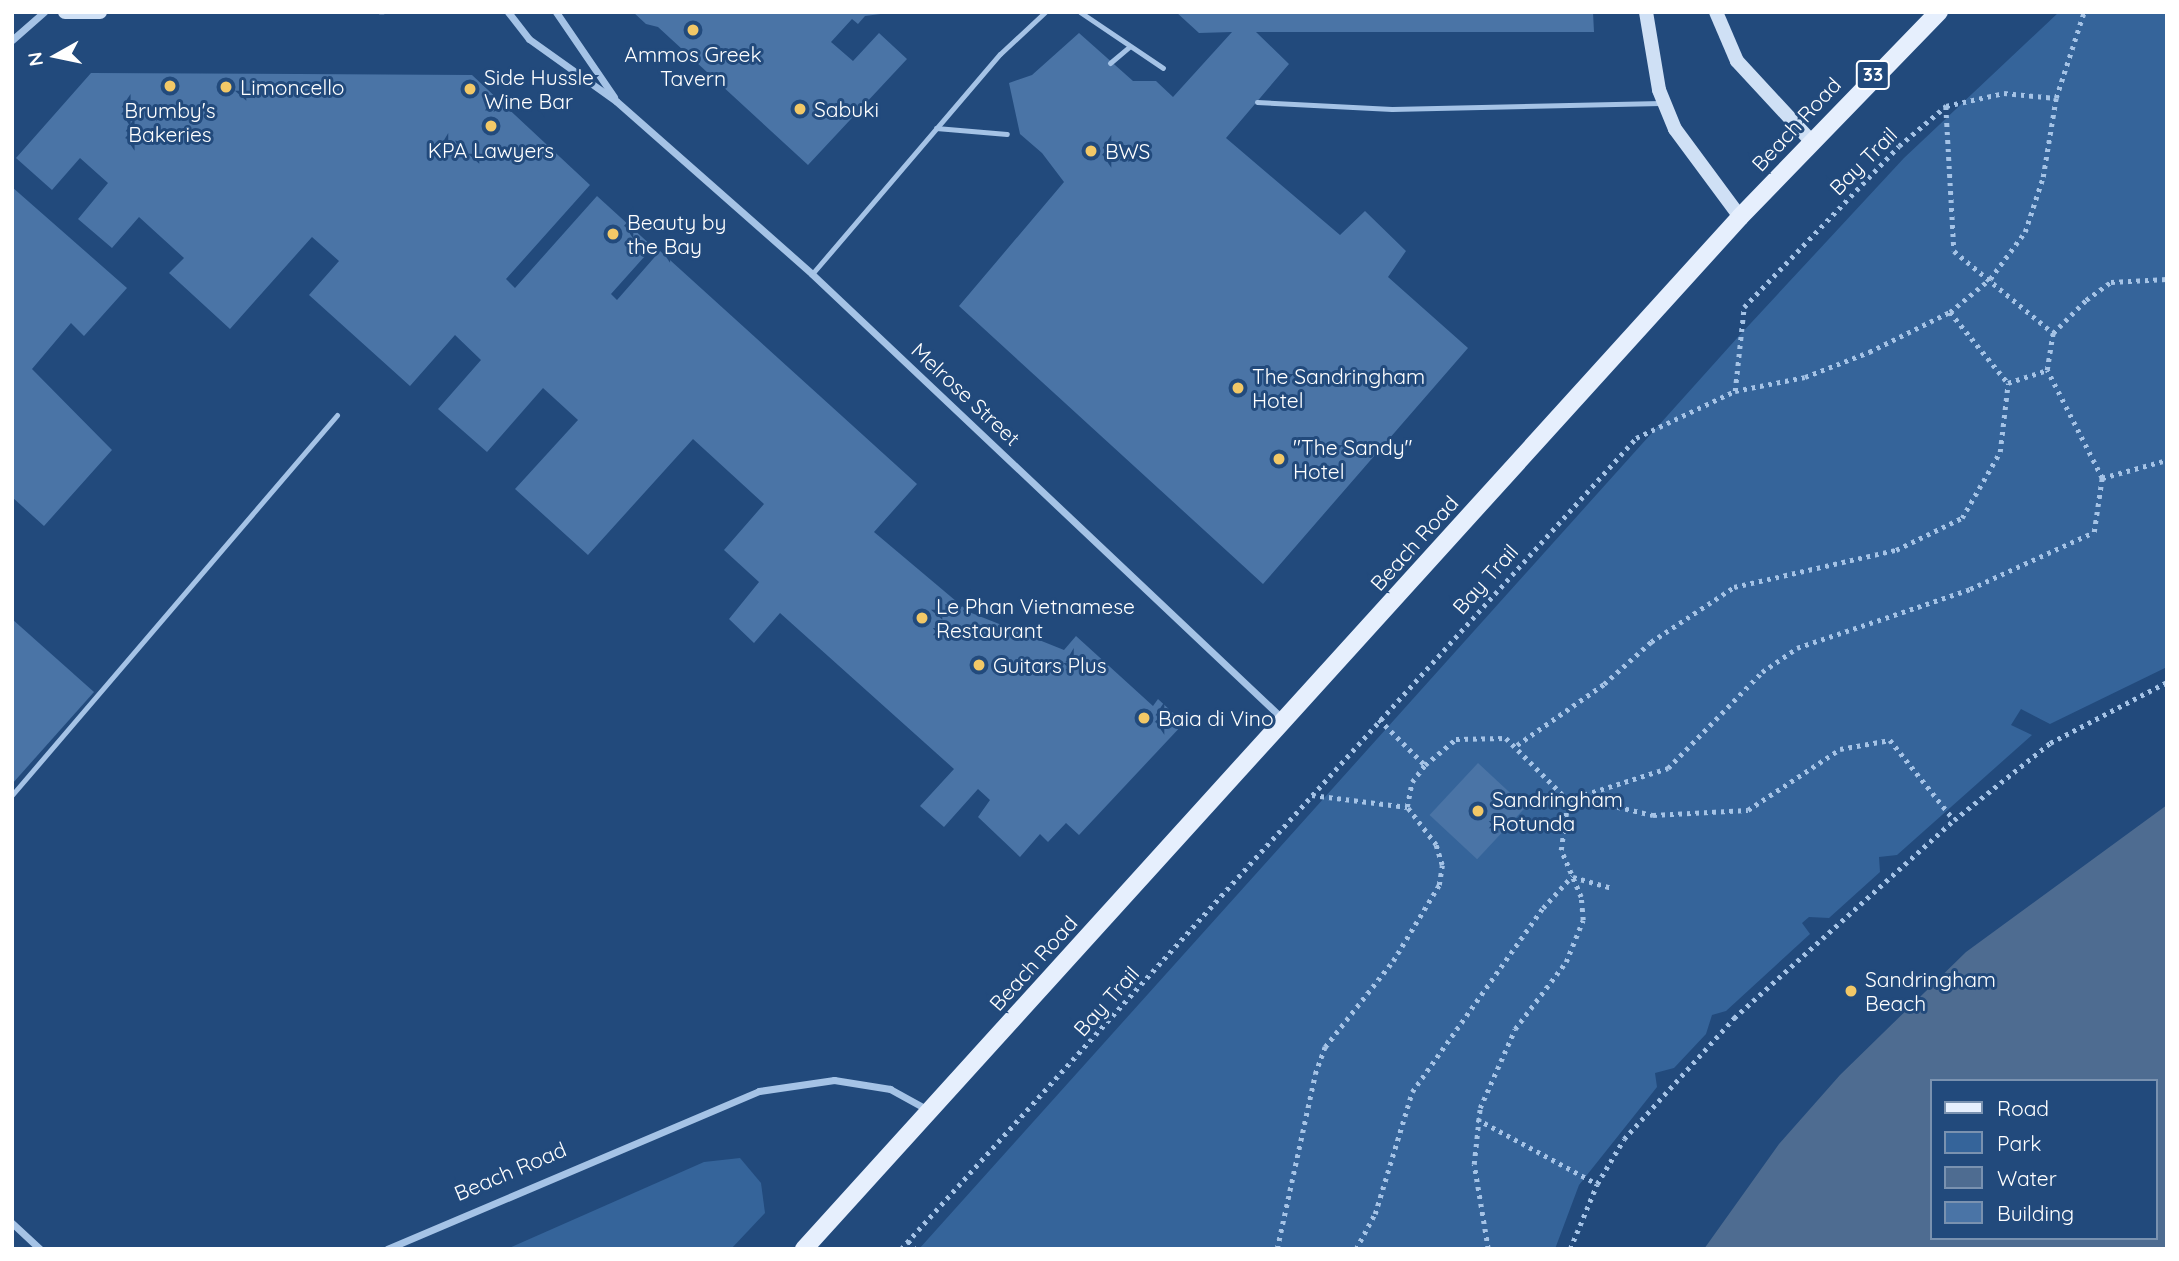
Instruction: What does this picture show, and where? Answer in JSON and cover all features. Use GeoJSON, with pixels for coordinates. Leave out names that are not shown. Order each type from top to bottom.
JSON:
{"type":"FeatureCollection","features":[{"type":"Feature","properties":{"kind":"main road"},"geometry":{"type":"LineString","coordinates":[[65,12],[100,12]]}},
{"type":"Feature","properties":{"kind":"main road"},"geometry":{"type":"LineString","coordinates":[[1646,12],[1664,103],[1689,152],[1740,217]]}},
{"type":"Feature","properties":{"kind":"main road"},"geometry":{"type":"LineString","coordinates":[[1716,12],[1737,61],[1812,142]]}},
{"type":"Feature","properties":{"kind":"main road","name":"Beach Road"},"geometry":{"type":"LineString","coordinates":[[804,1249],[1740,217],[1939,12]]}},
{"type":"Feature","properties":{"kind":"street"},"geometry":{"type":"LineString","coordinates":[[12,40],[44,12]]}},
{"type":"Feature","properties":{"kind":"street","name":"Melrose Street"},"geometry":{"type":"LineString","coordinates":[[508,12],[525,35],[616,101],[813,274],[1285,720]]}},
{"type":"Feature","properties":{"kind":"street","name":"Melrose Street"},"geometry":{"type":"LineString","coordinates":[[556,12],[616,101]]}},
{"type":"Feature","properties":{"kind":"street","name":"Beach Road"},"geometry":{"type":"LineString","coordinates":[[387,1249],[759,1091],[834,1080],[890,1089],[929,1110]]}},
{"type":"Feature","properties":{"kind":"street"},"geometry":{"type":"LineString","coordinates":[[12,1223],[40,1249]]}},
{"type":"Feature","properties":{"kind":"lane"},"geometry":{"type":"LineString","coordinates":[[813,274],[1000,54],[1045,12]]}},
{"type":"Feature","properties":{"kind":"lane"},"geometry":{"type":"LineString","coordinates":[[1080,12],[1163,68]]}},
{"type":"Feature","properties":{"kind":"lane"},"geometry":{"type":"LineString","coordinates":[[1110,63],[1129,47]]}},
{"type":"Feature","properties":{"kind":"lane"},"geometry":{"type":"LineString","coordinates":[[1257,102],[1392,109],[1664,103]]}},
{"type":"Feature","properties":{"kind":"lane"},"geometry":{"type":"LineString","coordinates":[[936,128],[1007,134]]}},
{"type":"Feature","properties":{"kind":"lane"},"geometry":{"type":"LineString","coordinates":[[12,795],[337,415]]}},
{"type":"Feature","properties":{"kind":"path"},"geometry":{"type":"LineString","coordinates":[[1735,391],[1805,377],[1950,312],[1990,279],[2025,232],[2043,177],[2056,98],[2084,12]]}},
{"type":"Feature","properties":{"kind":"path","name":"Bay Trail"},"geometry":{"type":"LineString","coordinates":[[901,1249],[1378,719],[1636,438],[1735,391],[1744,307],[1899,146],[1946,106],[2004,93],[2056,98]]}},
{"type":"Feature","properties":{"kind":"path"},"geometry":{"type":"LineString","coordinates":[[1946,106],[1954,251],[2053,333]]}},
{"type":"Feature","properties":{"kind":"path"},"geometry":{"type":"LineString","coordinates":[[1584,799],[1668,768],[1762,672],[1797,648],[1970,589],[2094,532],[2102,478],[2047,370],[2053,333],[2086,300],[2111,282],[2167,279]]}},
{"type":"Feature","properties":{"kind":"path"},"geometry":{"type":"LineString","coordinates":[[1517,745],[1604,684],[1651,642],[1734,587],[1896,550],[1962,518],[2000,452],[2008,383],[1950,312]]}},
{"type":"Feature","properties":{"kind":"path"},"geometry":{"type":"LineString","coordinates":[[2008,383],[2047,370]]}},
{"type":"Feature","properties":{"kind":"path"},"geometry":{"type":"LineString","coordinates":[[2102,478],[2167,460]]}},
{"type":"Feature","properties":{"kind":"path"},"geometry":{"type":"LineString","coordinates":[[1570,1249],[1597,1184],[1624,1139],[1734,1018],[1954,820],[2050,743],[2167,682]]}},
{"type":"Feature","properties":{"kind":"path"},"geometry":{"type":"LineString","coordinates":[[1378,719],[1425,765]]}},
{"type":"Feature","properties":{"kind":"path"},"geometry":{"type":"LineString","coordinates":[[1407,807],[1412,782],[1425,765],[1457,739],[1494,736],[1517,745],[1568,800]]}},
{"type":"Feature","properties":{"kind":"path"},"geometry":{"type":"LineString","coordinates":[[1568,800],[1584,799],[1653,815],[1748,810],[1840,750],[1890,740],[1954,820]]}},
{"type":"Feature","properties":{"kind":"path"},"geometry":{"type":"LineString","coordinates":[[1277,1249],[1315,1074],[1325,1047],[1393,961],[1439,885],[1442,865],[1436,845],[1407,807],[1312,795]]}},
{"type":"Feature","properties":{"kind":"path"},"geometry":{"type":"LineString","coordinates":[[1488,1249],[1475,1164],[1477,1119],[1515,1028],[1566,962],[1583,920],[1581,897],[1561,850],[1568,800]]}},
{"type":"Feature","properties":{"kind":"path"},"geometry":{"type":"LineString","coordinates":[[1572,876],[1612,888]]}},
{"type":"Feature","properties":{"kind":"path"},"geometry":{"type":"LineString","coordinates":[[1356,1249],[1375,1214],[1412,1092],[1544,908],[1572,876]]}},
{"type":"Feature","properties":{"kind":"path"},"geometry":{"type":"LineString","coordinates":[[1477,1119],[1597,1184]]}},
{"type":"Feature","properties":{"kind":"path"},"geometry":{"type":"LineString","coordinates":[[908,1241],[915,1249]]}},
{"type":"Feature","properties":{"kind":"green space"},"geometry":{"type":"Polygon","coordinates":[[[2059,12],[2167,12],[2167,667],[2050,724],[2021,709],[2011,725],[2032,735],[1897,855],[1879,857],[1880,872],[1829,918],[1809,917],[1802,923],[1810,934],[1726,1011],[1712,1015],[1706,1034],[1674,1068],[1655,1073],[1657,1087],[1579,1185],[1555,1249],[919,1249],[1738,337],[1904,158],[2059,12]]]}},
{"type":"Feature","properties":{"kind":"green space"},"geometry":{"type":"Polygon","coordinates":[[[740,1158],[761,1183],[765,1213],[731,1249],[507,1249],[704,1162],[740,1158]]]}},
{"type":"Feature","properties":{"kind":"water"},"geometry":{"type":"Polygon","coordinates":[[[2167,805],[2167,1249],[1704,1249],[1779,1144],[1840,1075],[1966,952],[2167,805]]]}},
{"type":"Feature","properties":{"kind":"building"},"geometry":{"type":"Polygon","coordinates":[[[633,12],[896,12],[865,16],[858,24],[852,19],[831,42],[853,61],[879,33],[907,59],[808,165],[658,27],[646,24],[633,12]]]}},
{"type":"Feature","properties":{"kind":"building"},"geometry":{"type":"Polygon","coordinates":[[[1176,12],[1593,12],[1594,32],[1256,32],[1289,64],[1226,138],[1340,235],[1365,211],[1406,251],[1388,277],[1468,348],[1263,584],[959,306],[1064,182],[1042,153],[1020,134],[1009,83],[1032,75],[1079,33],[1133,81],[1156,81],[1173,97],[1232,32],[1199,33],[1176,12]]]}},
{"type":"Feature","properties":{"kind":"building"},"geometry":{"type":"Polygon","coordinates":[[[91,73],[472,75],[590,185],[506,279],[515,288],[597,196],[653,247],[611,294],[617,300],[660,251],[917,484],[874,532],[969,612],[1064,650],[1076,636],[1153,706],[1158,699],[1184,723],[1079,835],[1066,823],[1048,842],[1040,834],[1020,857],[978,817],[990,800],[978,789],[944,827],[920,806],[954,769],[780,613],[754,643],[729,619],[759,582],[724,550],[764,504],[693,439],[588,555],[515,489],[578,420],[543,388],[487,452],[438,409],[481,360],[455,335],[410,386],[309,295],[339,261],[312,237],[230,329],[169,273],[184,258],[139,217],[112,248],[78,219],[108,183],[80,158],[52,190],[16,158],[91,73]]]}},
{"type":"Feature","properties":{"kind":"building"},"geometry":{"type":"Polygon","coordinates":[[[12,187],[127,288],[84,336],[71,323],[32,369],[112,450],[44,526],[12,497],[12,187]]]}},
{"type":"Feature","properties":{"kind":"building"},"geometry":{"type":"Polygon","coordinates":[[[12,619],[94,692],[12,784],[12,619]]]}},
{"type":"Feature","properties":{"kind":"building","name":"Sandringham Rotunda"},"geometry":{"type":"Polygon","coordinates":[[[1478,763],[1526,807],[1477,859],[1430,815],[1478,763]]]}},
{"type":"Feature","properties":{"kind":"place","name":"Ammos Greek Tavern"},"geometry":{"type":"Point","coordinates":[693,30]}},
{"type":"Feature","properties":{"kind":"place","name":"Brumby's Bakeries"},"geometry":{"type":"Point","coordinates":[170,86]}},
{"type":"Feature","properties":{"kind":"place","name":"Limoncello"},"geometry":{"type":"Point","coordinates":[226,87]}},
{"type":"Feature","properties":{"kind":"place","name":"Side Hussle Wine Bar"},"geometry":{"type":"Point","coordinates":[470,89]}},
{"type":"Feature","properties":{"kind":"place","name":"Sabuki"},"geometry":{"type":"Point","coordinates":[800,109]}},
{"type":"Feature","properties":{"kind":"place","name":"KPA Lawyers"},"geometry":{"type":"Point","coordinates":[491,126]}},
{"type":"Feature","properties":{"kind":"place","name":"BWS"},"geometry":{"type":"Point","coordinates":[1091,151]}},
{"type":"Feature","properties":{"kind":"place","name":"Beauty by the Bay"},"geometry":{"type":"Point","coordinates":[613,234]}},
{"type":"Feature","properties":{"kind":"place","name":"The Sandringham Hotel"},"geometry":{"type":"Point","coordinates":[1238,388]}},
{"type":"Feature","properties":{"kind":"place","name":"\"The Sandy\" Hotel"},"geometry":{"type":"Point","coordinates":[1279,459]}},
{"type":"Feature","properties":{"kind":"place","name":"Le Phan Vietnamese Restaurant"},"geometry":{"type":"Point","coordinates":[922,618]}},
{"type":"Feature","properties":{"kind":"place","name":"Guitars Plus"},"geometry":{"type":"Point","coordinates":[979,665]}},
{"type":"Feature","properties":{"kind":"place","name":"Baia di Vino"},"geometry":{"type":"Point","coordinates":[1144,718]}},
{"type":"Feature","properties":{"kind":"place","name":"Sandringham Rotunda"},"geometry":{"type":"Point","coordinates":[1478,811]}},
{"type":"Feature","properties":{"kind":"place","name":"Sandringham Beach"},"geometry":{"type":"Point","coordinates":[1851,991]}}]}
